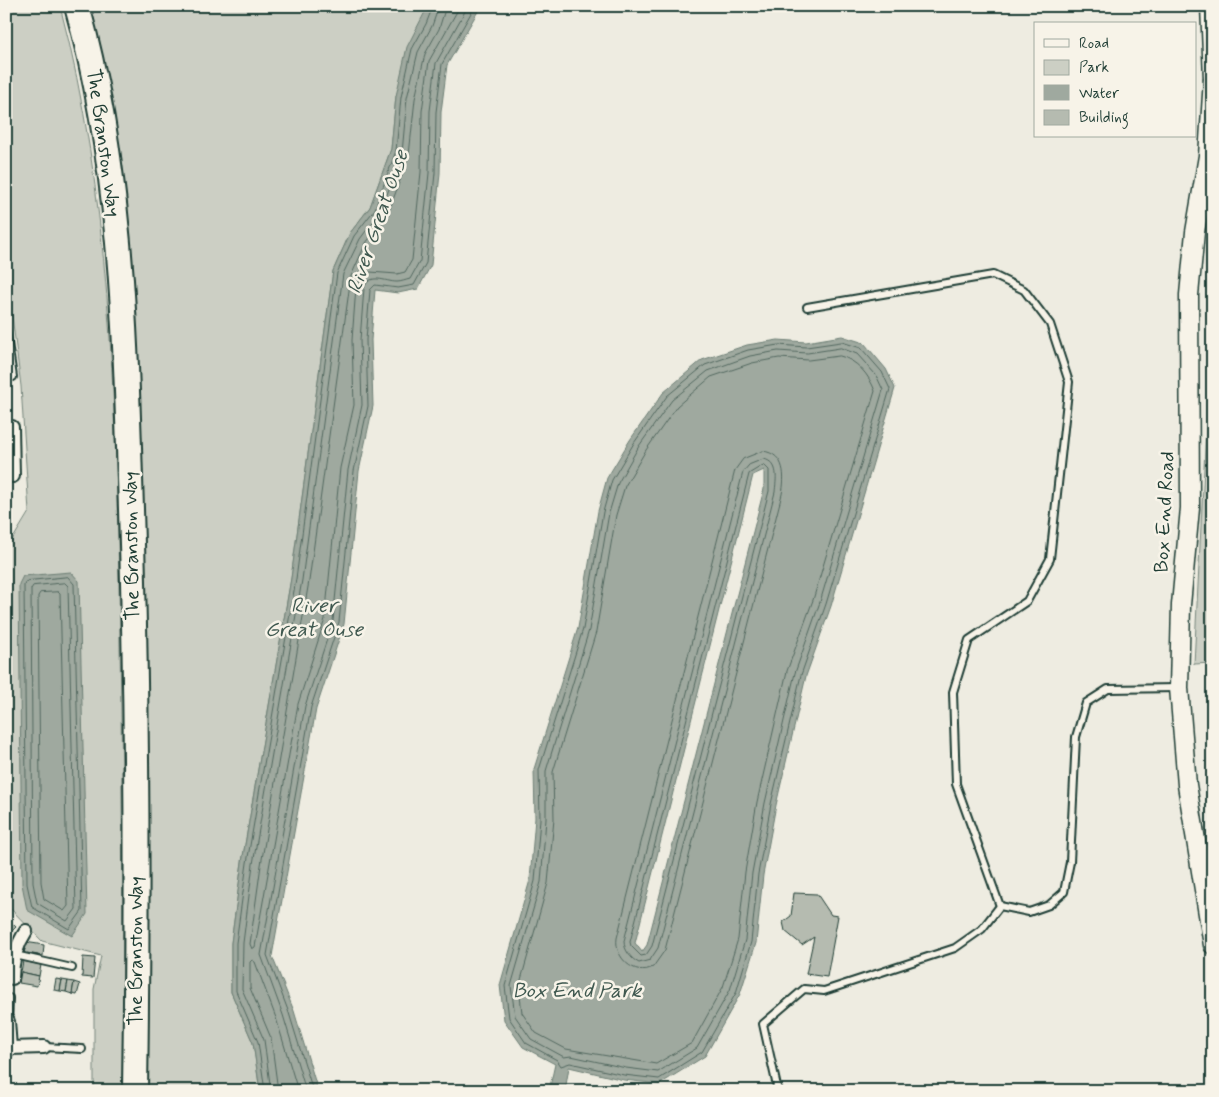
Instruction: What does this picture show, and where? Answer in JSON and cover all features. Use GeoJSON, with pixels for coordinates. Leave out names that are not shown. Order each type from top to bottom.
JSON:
{"type":"FeatureCollection","features":[{"type":"Feature","properties":{"kind":"highway","name":"The Branston Way"},"geometry":{"type":"LineString","coordinates":[[77,6],[89,50],[112,184],[125,335],[133,546],[135,1091]]}},
{"type":"Feature","properties":{"kind":"street","name":"Box End Road"},"geometry":{"type":"LineString","coordinates":[[1210,6],[1213,79],[1210,157],[1195,232],[1189,294],[1190,508],[1181,605],[1179,688],[1187,785],[1213,945]]}},
{"type":"Feature","properties":{"kind":"street"},"geometry":{"type":"LineString","coordinates":[[12,428],[9,452],[13,476]]}},
{"type":"Feature","properties":{"kind":"street"},"geometry":{"type":"LineString","coordinates":[[12,978],[11,953],[26,931]]}},
{"type":"Feature","properties":{"kind":"street"},"geometry":{"type":"LineString","coordinates":[[8,1021],[8,1050],[44,1047]]}},
{"type":"Feature","properties":{"kind":"lane"},"geometry":{"type":"LineString","coordinates":[[807,307],[993,275],[1024,290],[1050,324],[1068,382],[1050,559],[1027,601],[968,640],[953,692],[956,784],[1000,906]]}},
{"type":"Feature","properties":{"kind":"lane"},"geometry":{"type":"LineString","coordinates":[[6,330],[12,377]]}},
{"type":"Feature","properties":{"kind":"lane"},"geometry":{"type":"LineString","coordinates":[[1000,906],[1029,912],[1049,905],[1064,892],[1070,862],[1076,737],[1086,703],[1108,689],[1179,688]]}},
{"type":"Feature","properties":{"kind":"lane"},"geometry":{"type":"LineString","coordinates":[[778,1091],[763,1024],[804,989],[824,992],[955,948],[982,928],[1000,906]]}},
{"type":"Feature","properties":{"kind":"lane"},"geometry":{"type":"LineString","coordinates":[[11,953],[72,968]]}},
{"type":"Feature","properties":{"kind":"lane"},"geometry":{"type":"LineString","coordinates":[[8,1021],[9,998]]}},
{"type":"Feature","properties":{"kind":"lane"},"geometry":{"type":"LineString","coordinates":[[44,1047],[82,1049]]}},
{"type":"Feature","properties":{"kind":"green space"},"geometry":{"type":"Polygon","coordinates":[[[6,6],[60,6],[77,78],[100,222],[112,368],[117,514],[122,839],[122,1091],[94,1091],[94,989],[101,956],[42,941],[6,904],[6,550],[29,512],[21,386],[6,269],[6,6]]]}},
{"type":"Feature","properties":{"kind":"green space"},"geometry":{"type":"Polygon","coordinates":[[[83,6],[428,6],[396,96],[391,149],[370,207],[350,233],[333,271],[291,579],[242,862],[231,943],[231,992],[253,1043],[260,1091],[144,1091],[140,554],[83,6]]]}},
{"type":"Feature","properties":{"kind":"green space"},"geometry":{"type":"Polygon","coordinates":[[[1213,427],[1213,663],[1194,664],[1206,428],[1213,427]]]}},
{"type":"Feature","properties":{"kind":"water","name":"River Great Ouse"},"geometry":{"type":"Polygon","coordinates":[[[428,6],[481,6],[447,65],[441,112],[440,173],[431,265],[418,289],[398,293],[375,290],[371,340],[373,406],[359,471],[344,624],[316,709],[272,956],[294,1011],[318,1091],[260,1091],[253,1043],[231,992],[231,943],[242,862],[291,578],[333,271],[350,233],[370,207],[391,149],[396,96],[407,47],[428,6]]]}},
{"type":"Feature","properties":{"kind":"water","name":"Box End Park"},"geometry":{"type":"Polygon","coordinates":[[[842,336],[864,343],[886,369],[895,388],[831,606],[806,676],[776,805],[763,875],[756,943],[740,994],[705,1056],[660,1084],[624,1080],[569,1067],[565,1091],[549,1091],[555,1064],[523,1047],[504,1020],[500,985],[530,880],[535,818],[534,769],[578,628],[598,511],[607,478],[630,440],[663,393],[702,360],[747,345],[778,340],[806,342],[842,336]],[[764,470],[753,475],[635,943],[642,952],[647,945],[764,489],[764,470]]]}},
{"type":"Feature","properties":{"kind":"water"},"geometry":{"type":"Polygon","coordinates":[[[71,572],[79,581],[87,914],[72,936],[27,910],[22,884],[19,584],[23,576],[71,572]]]}},
{"type":"Feature","properties":{"kind":"building"},"geometry":{"type":"Polygon","coordinates":[[[794,893],[817,894],[831,915],[838,916],[827,977],[806,974],[814,937],[802,945],[785,931],[783,922],[791,916],[794,893]]]}},
{"type":"Feature","properties":{"kind":"building"},"geometry":{"type":"Polygon","coordinates":[[[6,917],[16,927],[9,934],[6,931],[6,917]]]}},
{"type":"Feature","properties":{"kind":"building"},"geometry":{"type":"Polygon","coordinates":[[[25,942],[44,945],[43,956],[24,953],[25,942]]]}},
{"type":"Feature","properties":{"kind":"building"},"geometry":{"type":"Polygon","coordinates":[[[27,953],[38,955],[36,964],[25,962],[27,953]]]}},
{"type":"Feature","properties":{"kind":"building"},"geometry":{"type":"Polygon","coordinates":[[[83,957],[95,958],[93,978],[82,977],[83,957]]]}},
{"type":"Feature","properties":{"kind":"building"},"geometry":{"type":"Polygon","coordinates":[[[23,961],[41,965],[39,976],[21,972],[23,961]]]}},
{"type":"Feature","properties":{"kind":"building"},"geometry":{"type":"Polygon","coordinates":[[[21,972],[39,976],[37,986],[19,983],[21,972]]]}},
{"type":"Feature","properties":{"kind":"building"},"geometry":{"type":"Polygon","coordinates":[[[56,979],[62,980],[60,991],[54,990],[56,979]]]}},
{"type":"Feature","properties":{"kind":"building"},"geometry":{"type":"Polygon","coordinates":[[[62,980],[68,981],[66,992],[60,991],[62,980]]]}},
{"type":"Feature","properties":{"kind":"building"},"geometry":{"type":"Polygon","coordinates":[[[68,981],[74,982],[72,994],[66,992],[68,981]]]}},
{"type":"Feature","properties":{"kind":"building"},"geometry":{"type":"Polygon","coordinates":[[[74,982],[80,984],[77,995],[72,994],[74,982]]]}}]}
